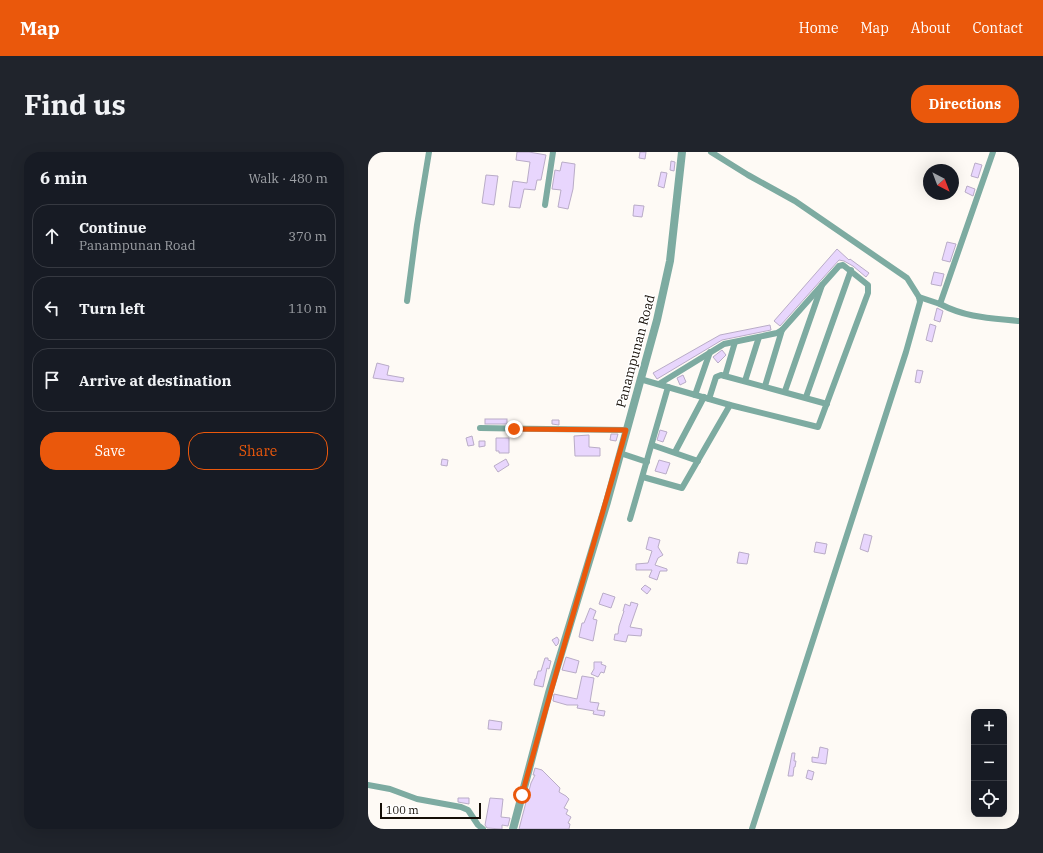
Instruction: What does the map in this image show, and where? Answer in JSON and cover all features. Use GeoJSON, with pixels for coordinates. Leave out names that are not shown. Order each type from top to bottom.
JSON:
{"type":"FeatureCollection","features":[{"type":"Feature","properties":{"kind":"street"},"geometry":{"type":"LineString","coordinates":[[407,301],[417,225],[429,152]]}},
{"type":"Feature","properties":{"kind":"street"},"geometry":{"type":"LineString","coordinates":[[545,205],[553,152]]}},
{"type":"Feature","properties":{"kind":"street","name":"Panampunan Road"},"geometry":{"type":"LineString","coordinates":[[513,829],[547,700],[607,502],[657,320],[670,261],[682,152]]}},
{"type":"Feature","properties":{"kind":"street"},"geometry":{"type":"LineString","coordinates":[[711,152],[748,175],[789,197],[907,278],[919,297],[920,302],[906,352],[752,829]]}},
{"type":"Feature","properties":{"kind":"street"},"geometry":{"type":"LineString","coordinates":[[940,304],[968,228],[992,152]]}},
{"type":"Feature","properties":{"kind":"street"},"geometry":{"type":"LineString","coordinates":[[640,379],[730,405],[818,427],[869,288],[868,285],[851,270],[843,265],[838,266],[782,330],[777,333],[724,344],[659,384]]}},
{"type":"Feature","properties":{"kind":"street"},"geometry":{"type":"LineString","coordinates":[[806,397],[851,270]]}},
{"type":"Feature","properties":{"kind":"street"},"geometry":{"type":"LineString","coordinates":[[785,391],[824,282]]}},
{"type":"Feature","properties":{"kind":"street"},"geometry":{"type":"LineString","coordinates":[[919,297],[957,312],[974,316],[1019,321]]}},
{"type":"Feature","properties":{"kind":"street"},"geometry":{"type":"LineString","coordinates":[[764,386],[782,330]]}},
{"type":"Feature","properties":{"kind":"street"},"geometry":{"type":"LineString","coordinates":[[745,381],[760,337]]}},
{"type":"Feature","properties":{"kind":"street"},"geometry":{"type":"LineString","coordinates":[[725,376],[735,342]]}},
{"type":"Feature","properties":{"kind":"street"},"geometry":{"type":"LineString","coordinates":[[695,394],[710,352]]}},
{"type":"Feature","properties":{"kind":"street"},"geometry":{"type":"LineString","coordinates":[[676,452],[716,378],[721,375],[785,391],[827,404]]}},
{"type":"Feature","properties":{"kind":"street"},"geometry":{"type":"LineString","coordinates":[[630,519],[668,387]]}},
{"type":"Feature","properties":{"kind":"street"},"geometry":{"type":"LineString","coordinates":[[643,476],[682,488],[730,405]]}},
{"type":"Feature","properties":{"kind":"street"},"geometry":{"type":"LineString","coordinates":[[480,428],[626,430]]}},
{"type":"Feature","properties":{"kind":"street"},"geometry":{"type":"LineString","coordinates":[[652,445],[698,460]]}},
{"type":"Feature","properties":{"kind":"street"},"geometry":{"type":"LineString","coordinates":[[620,453],[647,462]]}},
{"type":"Feature","properties":{"kind":"street"},"geometry":{"type":"LineString","coordinates":[[368,785],[390,789],[417,799],[461,807],[468,810],[478,825],[483,829]]}},
{"type":"Feature","properties":{"kind":"building"},"geometry":{"type":"Polygon","coordinates":[[[517,152],[529,152],[546,155],[541,180],[537,180],[535,190],[524,189],[520,208],[509,207],[513,181],[527,183],[530,162],[516,160],[517,152]]]}},
{"type":"Feature","properties":{"kind":"building"},"geometry":{"type":"Polygon","coordinates":[[[640,152],[646,152],[645,159],[639,158],[640,152]]]}},
{"type":"Feature","properties":{"kind":"building"},"geometry":{"type":"Polygon","coordinates":[[[671,161],[675,162],[674,171],[670,170],[671,161]]]}},
{"type":"Feature","properties":{"kind":"building"},"geometry":{"type":"Polygon","coordinates":[[[562,162],[575,164],[573,189],[568,209],[558,207],[561,190],[552,189],[555,170],[560,171],[562,162]]]}},
{"type":"Feature","properties":{"kind":"building"},"geometry":{"type":"Polygon","coordinates":[[[975,163],[982,165],[978,178],[971,176],[975,163]]]}},
{"type":"Feature","properties":{"kind":"building"},"geometry":{"type":"Polygon","coordinates":[[[661,172],[667,173],[664,188],[658,186],[661,172]]]}},
{"type":"Feature","properties":{"kind":"building"},"geometry":{"type":"Polygon","coordinates":[[[486,175],[498,176],[494,205],[482,203],[486,175]]]}},
{"type":"Feature","properties":{"kind":"building"},"geometry":{"type":"Polygon","coordinates":[[[967,186],[975,189],[973,196],[965,192],[967,186]]]}},
{"type":"Feature","properties":{"kind":"building"},"geometry":{"type":"Polygon","coordinates":[[[634,205],[644,206],[642,217],[633,216],[634,205]]]}},
{"type":"Feature","properties":{"kind":"building"},"geometry":{"type":"Polygon","coordinates":[[[947,242],[956,244],[950,262],[942,260],[947,242]]]}},
{"type":"Feature","properties":{"kind":"building"},"geometry":{"type":"Polygon","coordinates":[[[837,249],[849,260],[850,259],[869,273],[866,277],[853,266],[839,260],[780,326],[774,321],[837,249]]]}},
{"type":"Feature","properties":{"kind":"building"},"geometry":{"type":"Polygon","coordinates":[[[934,272],[944,274],[941,286],[931,284],[934,272]]]}},
{"type":"Feature","properties":{"kind":"building"},"geometry":{"type":"Polygon","coordinates":[[[937,308],[943,311],[940,322],[934,320],[937,308]]]}},
{"type":"Feature","properties":{"kind":"building"},"geometry":{"type":"Polygon","coordinates":[[[930,324],[936,326],[932,342],[926,340],[930,324]]]}},
{"type":"Feature","properties":{"kind":"building"},"geometry":{"type":"Polygon","coordinates":[[[770,325],[771,330],[722,340],[657,379],[653,373],[720,335],[770,325]]]}},
{"type":"Feature","properties":{"kind":"building"},"geometry":{"type":"Polygon","coordinates":[[[722,350],[726,355],[718,363],[713,357],[722,350]]]}},
{"type":"Feature","properties":{"kind":"building"},"geometry":{"type":"Polygon","coordinates":[[[377,363],[389,366],[387,375],[404,378],[403,382],[373,378],[377,363]]]}},
{"type":"Feature","properties":{"kind":"building"},"geometry":{"type":"Polygon","coordinates":[[[917,370],[923,371],[920,383],[915,382],[917,370]]]}},
{"type":"Feature","properties":{"kind":"building"},"geometry":{"type":"Polygon","coordinates":[[[683,375],[686,382],[680,385],[677,378],[683,375]]]}},
{"type":"Feature","properties":{"kind":"building"},"geometry":{"type":"Polygon","coordinates":[[[485,419],[507,419],[507,424],[485,424],[485,419]]]}},
{"type":"Feature","properties":{"kind":"building"},"geometry":{"type":"Polygon","coordinates":[[[552,420],[559,420],[559,425],[552,424],[552,420]]]}},
{"type":"Feature","properties":{"kind":"building"},"geometry":{"type":"Polygon","coordinates":[[[660,430],[667,432],[663,442],[657,440],[660,430]]]}},
{"type":"Feature","properties":{"kind":"building"},"geometry":{"type":"Polygon","coordinates":[[[611,434],[618,434],[616,441],[610,440],[611,434]]]}},
{"type":"Feature","properties":{"kind":"building"},"geometry":{"type":"Polygon","coordinates":[[[589,435],[589,447],[600,448],[600,456],[575,456],[574,436],[589,435]]]}},
{"type":"Feature","properties":{"kind":"building"},"geometry":{"type":"Polygon","coordinates":[[[472,436],[474,445],[468,446],[466,438],[472,436]]]}},
{"type":"Feature","properties":{"kind":"building"},"geometry":{"type":"Polygon","coordinates":[[[496,438],[509,438],[509,453],[499,453],[499,451],[496,451],[496,438]]]}},
{"type":"Feature","properties":{"kind":"building"},"geometry":{"type":"Polygon","coordinates":[[[479,441],[485,441],[485,446],[479,447],[479,441]]]}},
{"type":"Feature","properties":{"kind":"building"},"geometry":{"type":"Polygon","coordinates":[[[442,459],[448,460],[447,466],[441,465],[442,459]]]}},
{"type":"Feature","properties":{"kind":"building"},"geometry":{"type":"Polygon","coordinates":[[[506,459],[509,465],[498,472],[494,466],[506,459]]]}},
{"type":"Feature","properties":{"kind":"building"},"geometry":{"type":"Polygon","coordinates":[[[659,460],[670,463],[666,474],[655,471],[659,460]]]}},
{"type":"Feature","properties":{"kind":"building"},"geometry":{"type":"Polygon","coordinates":[[[864,534],[872,536],[868,552],[860,549],[864,534]]]}},
{"type":"Feature","properties":{"kind":"building"},"geometry":{"type":"Polygon","coordinates":[[[649,537],[660,540],[658,547],[663,555],[658,558],[655,565],[667,569],[667,571],[660,571],[657,580],[649,577],[652,570],[636,570],[636,564],[648,563],[652,551],[646,549],[649,537]]]}},
{"type":"Feature","properties":{"kind":"building"},"geometry":{"type":"Polygon","coordinates":[[[816,542],[827,544],[825,554],[814,552],[816,542]]]}},
{"type":"Feature","properties":{"kind":"building"},"geometry":{"type":"Polygon","coordinates":[[[739,552],[749,554],[747,564],[737,563],[739,552]]]}},
{"type":"Feature","properties":{"kind":"building"},"geometry":{"type":"Polygon","coordinates":[[[645,585],[651,589],[647,594],[641,589],[645,585]]]}},
{"type":"Feature","properties":{"kind":"building"},"geometry":{"type":"Polygon","coordinates":[[[603,593],[615,597],[611,608],[599,604],[603,593]]]}},
{"type":"Feature","properties":{"kind":"building"},"geometry":{"type":"Polygon","coordinates":[[[631,602],[638,604],[630,627],[642,629],[641,636],[628,635],[626,642],[614,640],[615,634],[618,634],[625,604],[630,606],[631,602]]]}},
{"type":"Feature","properties":{"kind":"building"},"geometry":{"type":"Polygon","coordinates":[[[590,608],[596,611],[593,619],[597,620],[593,641],[579,637],[582,623],[584,623],[590,608]]]}},
{"type":"Feature","properties":{"kind":"building"},"geometry":{"type":"Polygon","coordinates":[[[557,637],[559,640],[556,646],[552,640],[557,637]]]}},
{"type":"Feature","properties":{"kind":"building"},"geometry":{"type":"Polygon","coordinates":[[[566,657],[579,661],[576,673],[562,670],[566,657]]]}},
{"type":"Feature","properties":{"kind":"building"},"geometry":{"type":"Polygon","coordinates":[[[545,658],[548,658],[548,660],[551,661],[549,669],[547,668],[543,687],[534,685],[538,671],[541,671],[545,658]]]}},
{"type":"Feature","properties":{"kind":"building"},"geometry":{"type":"Polygon","coordinates":[[[594,662],[602,662],[601,664],[606,666],[604,673],[601,672],[598,677],[591,674],[594,669],[594,662]]]}},
{"type":"Feature","properties":{"kind":"building"},"geometry":{"type":"Polygon","coordinates":[[[582,676],[594,678],[590,702],[599,703],[597,710],[605,711],[604,716],[593,714],[594,711],[577,708],[578,705],[567,705],[553,701],[554,694],[577,699],[582,676]]]}},
{"type":"Feature","properties":{"kind":"building"},"geometry":{"type":"Polygon","coordinates":[[[489,720],[502,722],[501,730],[488,729],[489,720]]]}},
{"type":"Feature","properties":{"kind":"building"},"geometry":{"type":"Polygon","coordinates":[[[820,747],[828,749],[826,764],[812,762],[812,757],[818,758],[820,747]]]}},
{"type":"Feature","properties":{"kind":"building"},"geometry":{"type":"Polygon","coordinates":[[[792,753],[795,753],[795,767],[793,776],[788,776],[792,753]]]}},
{"type":"Feature","properties":{"kind":"building"},"geometry":{"type":"Polygon","coordinates":[[[535,768],[542,770],[560,788],[559,792],[569,799],[564,808],[568,810],[566,814],[571,817],[568,823],[570,824],[569,829],[519,829],[531,783],[535,775],[533,775],[535,768]]]}},
{"type":"Feature","properties":{"kind":"building"},"geometry":{"type":"Polygon","coordinates":[[[808,770],[814,772],[812,780],[806,778],[808,770]]]}},
{"type":"Feature","properties":{"kind":"building"},"geometry":{"type":"Polygon","coordinates":[[[458,798],[469,798],[469,804],[458,802],[458,798]]]}},
{"type":"Feature","properties":{"kind":"building"},"geometry":{"type":"Polygon","coordinates":[[[490,798],[503,799],[501,817],[510,818],[508,826],[502,825],[502,829],[487,828],[485,825],[490,798]]]}},
{"type":"Feature","properties":{"kind":"route"},"geometry":{"type":"LineString","coordinates":[[514,429],[626,430],[607,502],[549,693],[522,795]]}}]}
